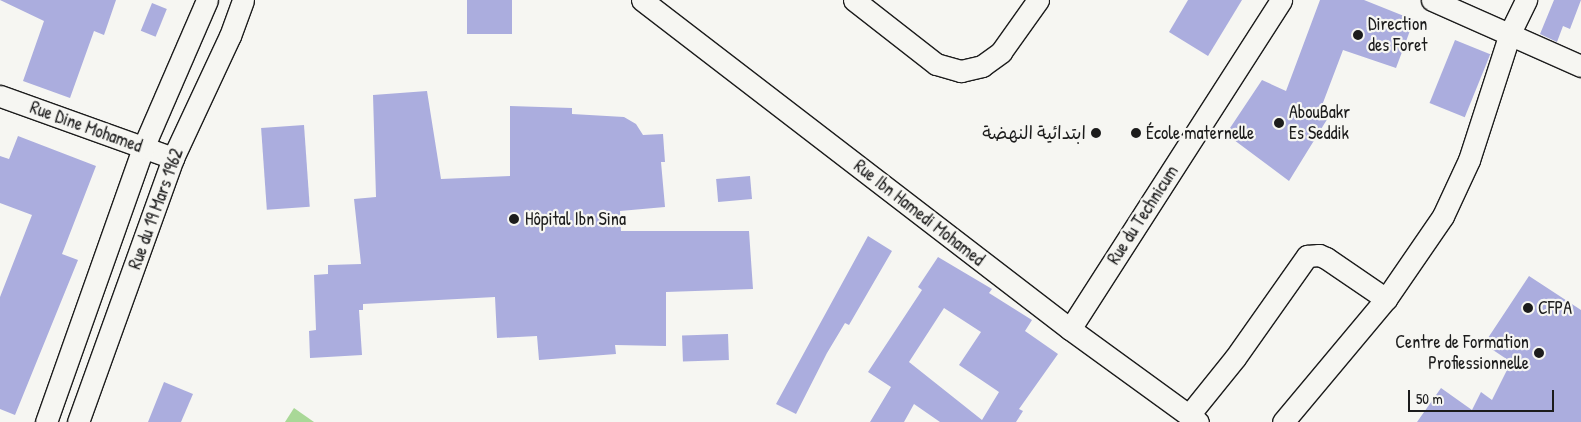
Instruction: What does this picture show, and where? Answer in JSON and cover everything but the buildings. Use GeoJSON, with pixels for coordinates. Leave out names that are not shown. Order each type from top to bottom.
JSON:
{"type":"FeatureCollection","features":[{"type":"Feature","properties":{"kind":"street","name":"Rue du 19 Mars 1962"},"geometry":{"type":"LineString","coordinates":[[46,422],[143,148],[208,0]]}},
{"type":"Feature","properties":{"kind":"street","name":"Rue du 19 Mars 1962"},"geometry":{"type":"LineString","coordinates":[[78,422],[173,158],[230,36],[243,0]]}},
{"type":"Feature","properties":{"kind":"street","name":"Rue Ibn Hamedi Mohamed"},"geometry":{"type":"LineString","coordinates":[[642,0],[1070,329],[1194,419]]}},
{"type":"Feature","properties":{"kind":"street"},"geometry":{"type":"LineString","coordinates":[[854,0],[936,64],[961,71],[982,66],[1000,52],[1038,0]]}},
{"type":"Feature","properties":{"kind":"street","name":"Rue du Technicum"},"geometry":{"type":"LineString","coordinates":[[1070,329],[1281,0]]}},
{"type":"Feature","properties":{"kind":"street"},"geometry":{"type":"LineString","coordinates":[[1434,0],[1581,66]]}},
{"type":"Feature","properties":{"kind":"street"},"geometry":{"type":"LineString","coordinates":[[1283,422],[1386,298],[1443,216],[1469,160],[1510,33],[1526,0]]}},
{"type":"Feature","properties":{"kind":"street","name":"Rue Dine Mohamed"},"geometry":{"type":"LineString","coordinates":[[0,96],[173,158]]}},
{"type":"Feature","properties":{"kind":"street"},"geometry":{"type":"LineString","coordinates":[[1194,419],[1307,256],[1319,255],[1326,258],[1386,298]]}},
{"type":"Feature","properties":{"kind":"green space"},"geometry":{"type":"Polygon","coordinates":[[[294,408],[314,422],[285,422],[294,408]]]}},
{"type":"Feature","properties":{"kind":"place","name":"Direction des Foret"},"geometry":{"type":"Point","coordinates":[1358,35]}},
{"type":"Feature","properties":{"kind":"place","name":"AbouBakr Es Seddik"},"geometry":{"type":"Point","coordinates":[1279,123]}},
{"type":"Feature","properties":{"kind":"place","name":"ابتدائية النهضة"},"geometry":{"type":"Point","coordinates":[1096,133]}},
{"type":"Feature","properties":{"kind":"place","name":"École maternelle"},"geometry":{"type":"Point","coordinates":[1136,133]}},
{"type":"Feature","properties":{"kind":"place","name":"Hôpital Ibn Sina"},"geometry":{"type":"Point","coordinates":[514,219]}},
{"type":"Feature","properties":{"kind":"place","name":"CFPA"},"geometry":{"type":"Point","coordinates":[1528,308]}},
{"type":"Feature","properties":{"kind":"place","name":"Centre de Formation Profiessionnelle"},"geometry":{"type":"Point","coordinates":[1539,353]}}]}
